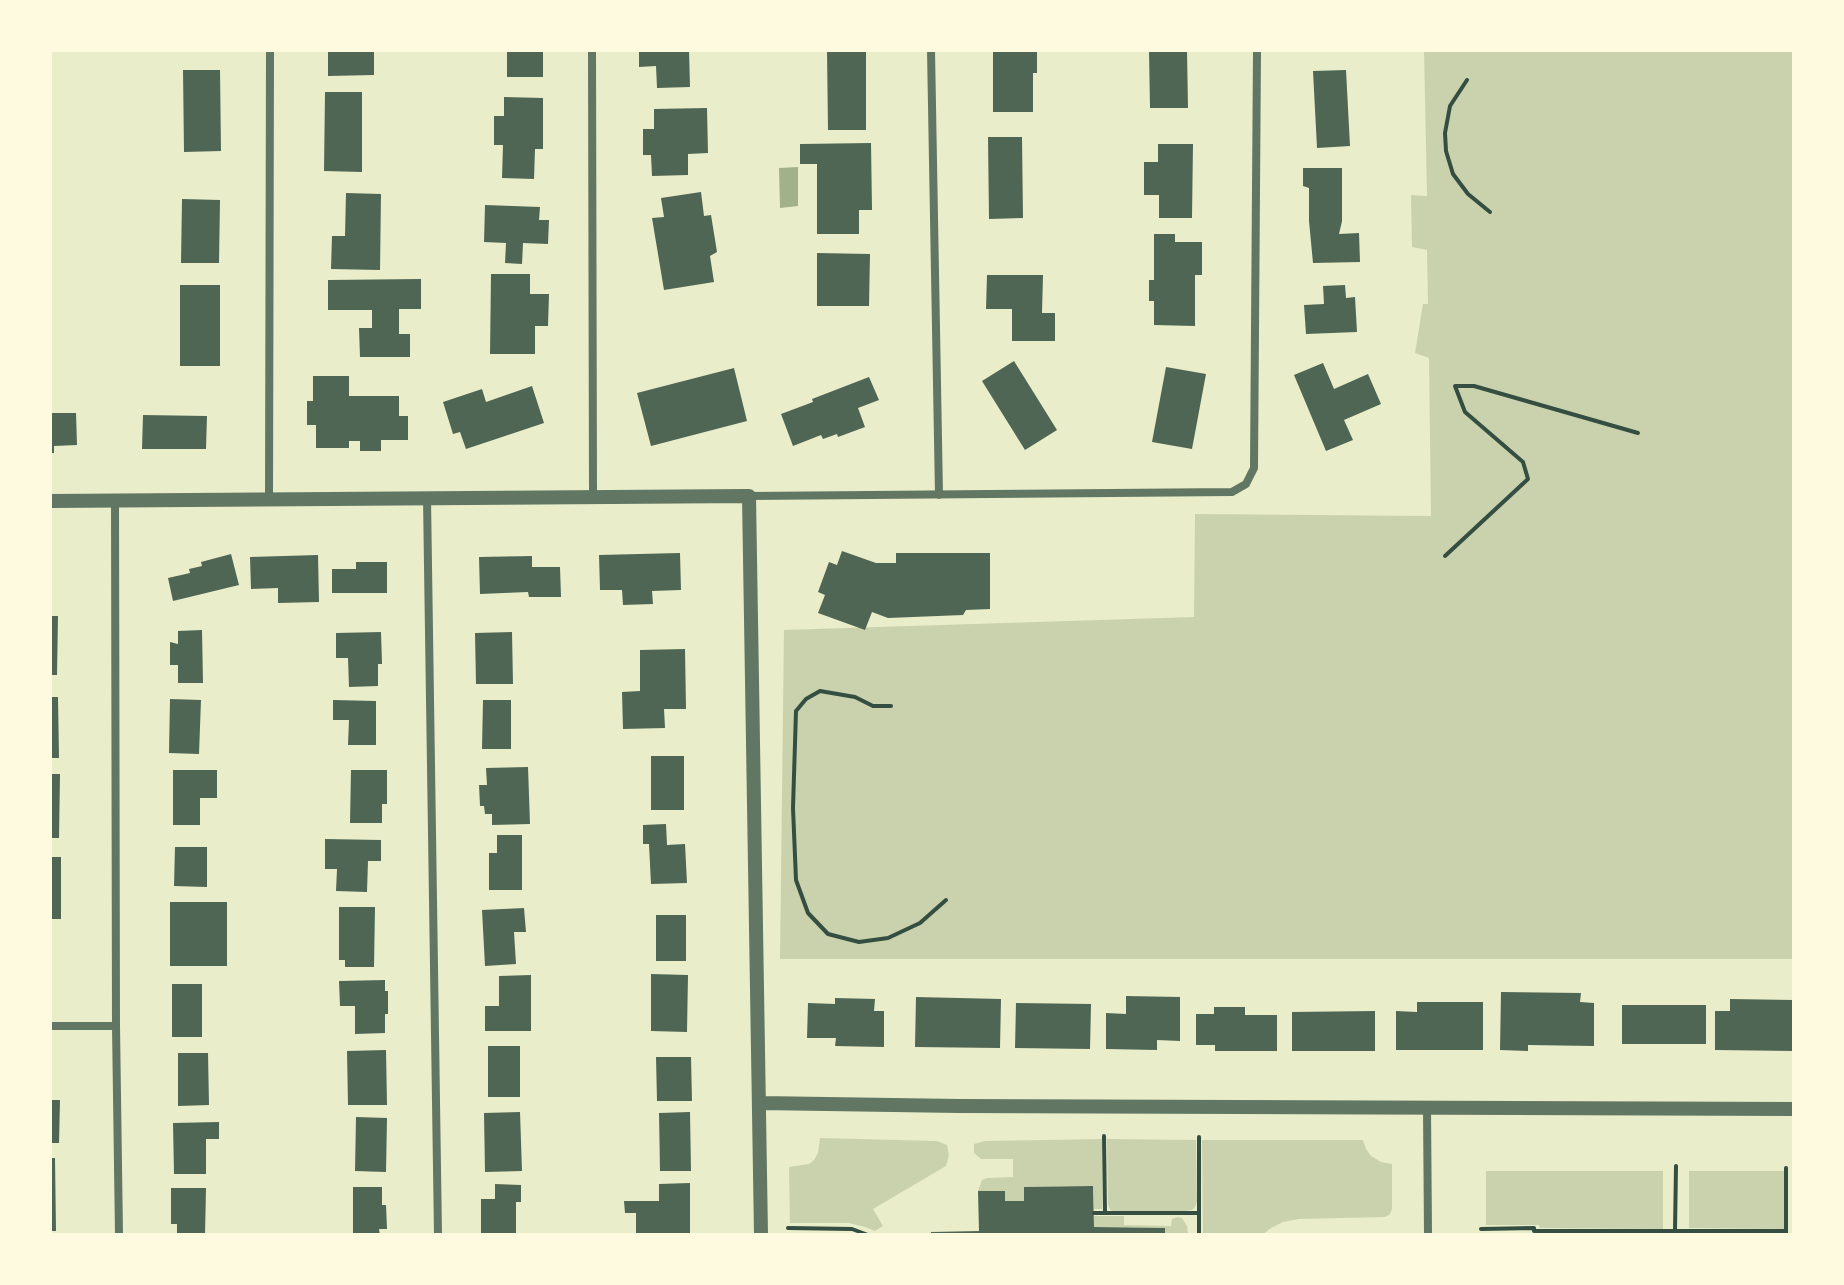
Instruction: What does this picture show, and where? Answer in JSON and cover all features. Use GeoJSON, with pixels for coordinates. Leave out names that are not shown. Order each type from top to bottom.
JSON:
{"type":"FeatureCollection","features":[{"type":"Feature","properties":{"kind":"street"},"geometry":{"type":"LineString","coordinates":[[269,499],[270,50]]}},
{"type":"Feature","properties":{"kind":"street"},"geometry":{"type":"LineString","coordinates":[[592,50],[593,497]]}},
{"type":"Feature","properties":{"kind":"street"},"geometry":{"type":"LineString","coordinates":[[931,50],[939,495]]}},
{"type":"Feature","properties":{"kind":"street"},"geometry":{"type":"LineString","coordinates":[[50,501],[1232,492],[1246,484],[1254,468],[1257,50]]}},
{"type":"Feature","properties":{"kind":"street"},"geometry":{"type":"LineString","coordinates":[[749,496],[761,1235]]}},
{"type":"Feature","properties":{"kind":"street"},"geometry":{"type":"LineString","coordinates":[[427,498],[438,1235]]}},
{"type":"Feature","properties":{"kind":"street"},"geometry":{"type":"LineString","coordinates":[[115,501],[119,1235]]}},
{"type":"Feature","properties":{"kind":"street"},"geometry":{"type":"LineString","coordinates":[[50,1026],[116,1026]]}},
{"type":"Feature","properties":{"kind":"street"},"geometry":{"type":"LineString","coordinates":[[760,1103],[1794,1109]]}},
{"type":"Feature","properties":{"kind":"street"},"geometry":{"type":"LineString","coordinates":[[1427,1108],[1428,1235]]}},
{"type":"Feature","properties":{"kind":"path"},"geometry":{"type":"LineString","coordinates":[[1467,80],[1450,106],[1445,133],[1446,151],[1453,174],[1468,194],[1490,212]]}},
{"type":"Feature","properties":{"kind":"path"},"geometry":{"type":"LineString","coordinates":[[1445,556],[1528,479],[1523,462],[1465,412],[1455,386],[1474,386],[1638,433]]}},
{"type":"Feature","properties":{"kind":"path"},"geometry":{"type":"LineString","coordinates":[[891,706],[873,706],[855,697],[820,691],[806,699],[796,711],[793,808],[796,880],[808,913],[828,934],[859,942],[888,938],[920,923],[946,900]]}},
{"type":"Feature","properties":{"kind":"path"},"geometry":{"type":"LineString","coordinates":[[1104,1136],[1105,1213]]}},
{"type":"Feature","properties":{"kind":"path"},"geometry":{"type":"LineString","coordinates":[[1199,1137],[1199,1235]]}},
{"type":"Feature","properties":{"kind":"path"},"geometry":{"type":"LineString","coordinates":[[1675,1231],[1676,1166]]}},
{"type":"Feature","properties":{"kind":"path"},"geometry":{"type":"LineString","coordinates":[[1481,1229],[1786,1233],[1786,1168]]}},
{"type":"Feature","properties":{"kind":"path"},"geometry":{"type":"LineString","coordinates":[[1094,1213],[1199,1213]]}},
{"type":"Feature","properties":{"kind":"path"},"geometry":{"type":"LineString","coordinates":[[788,1228],[852,1229],[868,1235]]}},
{"type":"Feature","properties":{"kind":"shaded area"},"geometry":{"type":"Polygon","coordinates":[[[1424,50],[1794,50],[1794,959],[780,959],[784,630],[1194,617],[1195,514],[1431,516],[1429,358],[1415,353],[1423,304],[1428,304],[1427,250],[1412,247],[1411,195],[1427,196],[1424,50]]]}},
{"type":"Feature","properties":{"kind":"shaded area"},"geometry":{"type":"Polygon","coordinates":[[[798,167],[798,206],[780,208],[779,168],[798,167]]]}},
{"type":"Feature","properties":{"kind":"shaded area"},"geometry":{"type":"Polygon","coordinates":[[[820,1138],[937,1141],[947,1145],[949,1155],[946,1166],[873,1209],[883,1226],[875,1231],[849,1223],[790,1223],[789,1167],[809,1164],[814,1160],[820,1138]]]}},
{"type":"Feature","properties":{"kind":"shaded area"},"geometry":{"type":"Polygon","coordinates":[[[1102,1139],[1102,1209],[1094,1209],[1093,1186],[1024,1187],[1024,1201],[1005,1201],[1005,1191],[978,1191],[982,1180],[987,1178],[1013,1177],[1013,1159],[981,1159],[974,1153],[974,1144],[985,1141],[1102,1139]]]}},
{"type":"Feature","properties":{"kind":"shaded area"},"geometry":{"type":"Polygon","coordinates":[[[1107,1139],[1196,1140],[1195,1207],[1186,1211],[1110,1210],[1107,1139]]]}},
{"type":"Feature","properties":{"kind":"shaded area"},"geometry":{"type":"Polygon","coordinates":[[[1202,1140],[1363,1140],[1371,1156],[1392,1164],[1392,1209],[1385,1217],[1283,1222],[1262,1235],[1203,1235],[1202,1140]]]}},
{"type":"Feature","properties":{"kind":"shaded area"},"geometry":{"type":"Polygon","coordinates":[[[1486,1171],[1663,1171],[1663,1229],[1486,1225],[1486,1171]]]}},
{"type":"Feature","properties":{"kind":"shaded area"},"geometry":{"type":"Polygon","coordinates":[[[1689,1171],[1784,1171],[1784,1229],[1689,1228],[1689,1171]]]}},
{"type":"Feature","properties":{"kind":"shaded area"},"geometry":{"type":"Polygon","coordinates":[[[1094,1216],[1124,1216],[1124,1225],[1171,1226],[1172,1219],[1178,1217],[1187,1226],[1188,1235],[1165,1235],[1164,1228],[1094,1227],[1094,1216]]]}},
{"type":"Feature","properties":{"kind":"building"},"geometry":{"type":"Polygon","coordinates":[[[328,50],[374,50],[374,75],[328,76],[328,50]]]}},
{"type":"Feature","properties":{"kind":"building"},"geometry":{"type":"Polygon","coordinates":[[[507,50],[543,50],[543,77],[507,77],[507,50]]]}},
{"type":"Feature","properties":{"kind":"building"},"geometry":{"type":"Polygon","coordinates":[[[639,50],[689,50],[690,87],[657,88],[656,66],[639,67],[639,50]]]}},
{"type":"Feature","properties":{"kind":"building"},"geometry":{"type":"Polygon","coordinates":[[[827,50],[866,50],[866,130],[828,130],[827,50]]]}},
{"type":"Feature","properties":{"kind":"building"},"geometry":{"type":"Polygon","coordinates":[[[993,50],[1037,50],[1037,73],[1033,73],[1033,112],[993,112],[993,50]]]}},
{"type":"Feature","properties":{"kind":"building"},"geometry":{"type":"Polygon","coordinates":[[[1149,50],[1187,50],[1188,108],[1150,108],[1149,50]]]}},
{"type":"Feature","properties":{"kind":"building"},"geometry":{"type":"Polygon","coordinates":[[[183,70],[220,70],[221,151],[184,152],[183,70]]]}},
{"type":"Feature","properties":{"kind":"building"},"geometry":{"type":"Polygon","coordinates":[[[1346,70],[1350,146],[1317,148],[1313,71],[1346,70]]]}},
{"type":"Feature","properties":{"kind":"building"},"geometry":{"type":"Polygon","coordinates":[[[325,92],[362,92],[362,172],[324,171],[325,92]]]}},
{"type":"Feature","properties":{"kind":"building"},"geometry":{"type":"Polygon","coordinates":[[[504,97],[543,98],[543,149],[535,149],[534,179],[502,178],[503,145],[494,145],[494,116],[504,116],[504,97]]]}},
{"type":"Feature","properties":{"kind":"building"},"geometry":{"type":"Polygon","coordinates":[[[707,108],[708,153],[688,154],[688,175],[652,176],[651,155],[643,155],[643,129],[654,129],[654,109],[707,108]]]}},
{"type":"Feature","properties":{"kind":"building"},"geometry":{"type":"Polygon","coordinates":[[[988,137],[1022,137],[1023,218],[989,219],[988,137]]]}},
{"type":"Feature","properties":{"kind":"building"},"geometry":{"type":"Polygon","coordinates":[[[871,143],[872,210],[859,210],[859,234],[817,234],[817,164],[800,164],[800,144],[871,143]]]}},
{"type":"Feature","properties":{"kind":"building"},"geometry":{"type":"Polygon","coordinates":[[[1158,144],[1193,144],[1192,218],[1159,218],[1159,195],[1144,195],[1144,162],[1158,162],[1158,144]]]}},
{"type":"Feature","properties":{"kind":"building"},"geometry":{"type":"Polygon","coordinates":[[[1303,168],[1342,168],[1342,221],[1339,234],[1359,233],[1360,262],[1313,263],[1309,188],[1303,186],[1303,168]]]}},
{"type":"Feature","properties":{"kind":"building"},"geometry":{"type":"Polygon","coordinates":[[[701,192],[704,216],[711,215],[717,252],[710,256],[714,282],[664,290],[652,218],[664,217],[661,198],[701,192]]]}},
{"type":"Feature","properties":{"kind":"building"},"geometry":{"type":"Polygon","coordinates":[[[346,193],[381,194],[380,270],[331,269],[332,236],[345,236],[346,193]]]}},
{"type":"Feature","properties":{"kind":"building"},"geometry":{"type":"Polygon","coordinates":[[[182,199],[220,200],[219,263],[181,263],[182,199]]]}},
{"type":"Feature","properties":{"kind":"building"},"geometry":{"type":"Polygon","coordinates":[[[485,205],[540,207],[539,220],[549,220],[548,244],[523,243],[522,264],[505,263],[506,243],[484,242],[485,205]]]}},
{"type":"Feature","properties":{"kind":"building"},"geometry":{"type":"Polygon","coordinates":[[[1154,234],[1175,234],[1175,242],[1202,242],[1202,275],[1195,275],[1195,326],[1154,325],[1154,301],[1149,301],[1149,280],[1154,280],[1154,234]]]}},
{"type":"Feature","properties":{"kind":"building"},"geometry":{"type":"Polygon","coordinates":[[[817,253],[870,254],[869,306],[817,306],[817,253]]]}},
{"type":"Feature","properties":{"kind":"building"},"geometry":{"type":"Polygon","coordinates":[[[491,274],[530,274],[530,294],[549,294],[548,326],[535,326],[535,354],[490,354],[491,274]]]}},
{"type":"Feature","properties":{"kind":"building"},"geometry":{"type":"Polygon","coordinates":[[[987,275],[1043,275],[1042,313],[1055,313],[1055,341],[1012,341],[1012,309],[986,309],[987,275]]]}},
{"type":"Feature","properties":{"kind":"building"},"geometry":{"type":"Polygon","coordinates":[[[421,279],[421,309],[399,309],[399,334],[410,334],[410,357],[360,357],[359,328],[372,328],[372,310],[328,310],[328,280],[421,279]]]}},
{"type":"Feature","properties":{"kind":"building"},"geometry":{"type":"Polygon","coordinates":[[[180,285],[220,285],[220,366],[180,366],[180,285]]]}},
{"type":"Feature","properties":{"kind":"building"},"geometry":{"type":"Polygon","coordinates":[[[1345,285],[1346,298],[1355,297],[1357,332],[1306,334],[1304,305],[1324,304],[1323,286],[1345,285]]]}},
{"type":"Feature","properties":{"kind":"building"},"geometry":{"type":"Polygon","coordinates":[[[1014,361],[1057,430],[1025,450],[982,381],[1014,361]]]}},
{"type":"Feature","properties":{"kind":"building"},"geometry":{"type":"Polygon","coordinates":[[[1323,363],[1334,389],[1368,374],[1381,404],[1344,420],[1353,440],[1326,451],[1294,375],[1323,363]]]}},
{"type":"Feature","properties":{"kind":"building"},"geometry":{"type":"Polygon","coordinates":[[[1166,367],[1206,374],[1192,449],[1152,442],[1166,367]]]}},
{"type":"Feature","properties":{"kind":"building"},"geometry":{"type":"Polygon","coordinates":[[[734,368],[747,421],[651,446],[637,393],[734,368]]]}},
{"type":"Feature","properties":{"kind":"building"},"geometry":{"type":"Polygon","coordinates":[[[313,376],[349,376],[349,396],[399,396],[399,416],[408,416],[408,440],[381,440],[381,451],[360,451],[360,441],[349,441],[349,448],[316,448],[316,425],[307,425],[307,401],[313,401],[313,376]]]}},
{"type":"Feature","properties":{"kind":"building"},"geometry":{"type":"Polygon","coordinates":[[[869,377],[879,400],[858,408],[865,427],[838,437],[837,434],[823,439],[821,435],[793,446],[781,414],[869,377]]]}},
{"type":"Feature","properties":{"kind":"building"},"geometry":{"type":"Polygon","coordinates":[[[532,386],[544,423],[466,449],[460,432],[453,434],[443,402],[482,389],[486,402],[532,386]]]}},
{"type":"Feature","properties":{"kind":"building"},"geometry":{"type":"Polygon","coordinates":[[[50,413],[76,413],[77,445],[54,446],[54,453],[50,453],[50,413]]]}},
{"type":"Feature","properties":{"kind":"building"},"geometry":{"type":"Polygon","coordinates":[[[143,415],[207,416],[206,449],[142,449],[143,415]]]}},
{"type":"Feature","properties":{"kind":"building"},"geometry":{"type":"Polygon","coordinates":[[[842,551],[876,563],[896,563],[896,553],[990,553],[990,609],[966,610],[963,615],[888,618],[872,612],[865,630],[818,613],[825,595],[818,592],[829,562],[837,565],[842,551]]]}},
{"type":"Feature","properties":{"kind":"building"},"geometry":{"type":"Polygon","coordinates":[[[680,553],[681,590],[652,591],[653,604],[623,605],[622,590],[600,590],[599,555],[680,553]]]}},
{"type":"Feature","properties":{"kind":"building"},"geometry":{"type":"Polygon","coordinates":[[[231,554],[239,585],[173,601],[168,578],[190,573],[189,569],[202,566],[201,562],[231,554]]]}},
{"type":"Feature","properties":{"kind":"building"},"geometry":{"type":"Polygon","coordinates":[[[318,555],[319,602],[278,603],[278,588],[251,589],[250,557],[318,555]]]}},
{"type":"Feature","properties":{"kind":"building"},"geometry":{"type":"Polygon","coordinates":[[[532,556],[532,567],[560,567],[561,597],[529,597],[528,592],[480,594],[479,557],[532,556]]]}},
{"type":"Feature","properties":{"kind":"building"},"geometry":{"type":"Polygon","coordinates":[[[356,562],[387,562],[387,593],[332,593],[332,569],[356,569],[356,562]]]}},
{"type":"Feature","properties":{"kind":"building"},"geometry":{"type":"Polygon","coordinates":[[[50,616],[58,616],[57,675],[50,675],[50,616]]]}},
{"type":"Feature","properties":{"kind":"building"},"geometry":{"type":"Polygon","coordinates":[[[202,630],[203,683],[178,683],[178,665],[170,665],[170,642],[178,644],[178,631],[202,630]]]}},
{"type":"Feature","properties":{"kind":"building"},"geometry":{"type":"Polygon","coordinates":[[[381,632],[382,664],[378,664],[378,686],[349,687],[348,658],[336,658],[336,633],[381,632]]]}},
{"type":"Feature","properties":{"kind":"building"},"geometry":{"type":"Polygon","coordinates":[[[512,632],[513,684],[476,684],[475,633],[512,632]]]}},
{"type":"Feature","properties":{"kind":"building"},"geometry":{"type":"Polygon","coordinates":[[[685,649],[686,709],[664,709],[665,728],[623,729],[622,692],[640,691],[640,650],[685,649]]]}},
{"type":"Feature","properties":{"kind":"building"},"geometry":{"type":"Polygon","coordinates":[[[50,697],[58,697],[59,758],[50,758],[50,697]]]}},
{"type":"Feature","properties":{"kind":"building"},"geometry":{"type":"Polygon","coordinates":[[[170,699],[201,700],[199,754],[169,753],[170,699]]]}},
{"type":"Feature","properties":{"kind":"building"},"geometry":{"type":"Polygon","coordinates":[[[333,700],[376,701],[376,745],[348,745],[349,720],[333,720],[333,700]]]}},
{"type":"Feature","properties":{"kind":"building"},"geometry":{"type":"Polygon","coordinates":[[[483,700],[511,700],[511,749],[482,749],[483,700]]]}},
{"type":"Feature","properties":{"kind":"building"},"geometry":{"type":"Polygon","coordinates":[[[651,756],[684,756],[684,810],[651,810],[651,756]]]}},
{"type":"Feature","properties":{"kind":"building"},"geometry":{"type":"Polygon","coordinates":[[[528,767],[530,824],[492,825],[492,814],[485,814],[484,806],[480,806],[479,785],[487,785],[486,768],[528,767]]]}},
{"type":"Feature","properties":{"kind":"building"},"geometry":{"type":"Polygon","coordinates":[[[173,770],[217,770],[217,798],[200,798],[200,825],[173,825],[173,770]]]}},
{"type":"Feature","properties":{"kind":"building"},"geometry":{"type":"Polygon","coordinates":[[[351,770],[387,770],[387,804],[382,804],[382,823],[350,823],[351,770]]]}},
{"type":"Feature","properties":{"kind":"building"},"geometry":{"type":"Polygon","coordinates":[[[50,774],[60,774],[59,838],[50,838],[50,774]]]}},
{"type":"Feature","properties":{"kind":"building"},"geometry":{"type":"Polygon","coordinates":[[[666,824],[667,845],[685,844],[687,883],[651,884],[649,844],[643,844],[643,825],[666,824]]]}},
{"type":"Feature","properties":{"kind":"building"},"geometry":{"type":"Polygon","coordinates":[[[497,835],[522,835],[522,890],[489,890],[489,853],[497,853],[497,835]]]}},
{"type":"Feature","properties":{"kind":"building"},"geometry":{"type":"Polygon","coordinates":[[[325,839],[381,840],[381,861],[368,861],[367,892],[336,891],[337,869],[325,869],[325,839]]]}},
{"type":"Feature","properties":{"kind":"building"},"geometry":{"type":"Polygon","coordinates":[[[175,847],[207,847],[207,887],[174,886],[175,847]]]}},
{"type":"Feature","properties":{"kind":"building"},"geometry":{"type":"Polygon","coordinates":[[[50,857],[61,857],[61,919],[50,919],[50,857]]]}},
{"type":"Feature","properties":{"kind":"building"},"geometry":{"type":"Polygon","coordinates":[[[170,902],[227,902],[227,966],[170,966],[170,902]]]}},
{"type":"Feature","properties":{"kind":"building"},"geometry":{"type":"Polygon","coordinates":[[[339,907],[375,907],[374,967],[345,967],[345,960],[339,960],[339,907]]]}},
{"type":"Feature","properties":{"kind":"building"},"geometry":{"type":"Polygon","coordinates":[[[524,908],[526,932],[514,932],[516,964],[485,966],[482,910],[524,908]]]}},
{"type":"Feature","properties":{"kind":"building"},"geometry":{"type":"Polygon","coordinates":[[[656,915],[686,915],[686,961],[656,961],[656,915]]]}},
{"type":"Feature","properties":{"kind":"building"},"geometry":{"type":"Polygon","coordinates":[[[651,974],[688,975],[687,1032],[651,1031],[651,974]]]}},
{"type":"Feature","properties":{"kind":"building"},"geometry":{"type":"Polygon","coordinates":[[[531,975],[531,1031],[485,1031],[485,1006],[499,1006],[499,976],[531,975]]]}},
{"type":"Feature","properties":{"kind":"building"},"geometry":{"type":"Polygon","coordinates":[[[385,980],[388,1014],[385,1014],[385,1033],[355,1034],[355,1006],[340,1006],[339,981],[385,980]]]}},
{"type":"Feature","properties":{"kind":"building"},"geometry":{"type":"Polygon","coordinates":[[[172,984],[202,984],[202,1037],[172,1037],[172,984]]]}},
{"type":"Feature","properties":{"kind":"building"},"geometry":{"type":"Polygon","coordinates":[[[1501,992],[1581,993],[1580,1002],[1594,1003],[1594,1046],[1528,1045],[1528,1051],[1500,1050],[1501,992]]]}},
{"type":"Feature","properties":{"kind":"building"},"geometry":{"type":"Polygon","coordinates":[[[1126,996],[1180,997],[1180,1041],[1157,1040],[1157,1050],[1106,1049],[1106,1013],[1126,1014],[1126,996]]]}},
{"type":"Feature","properties":{"kind":"building"},"geometry":{"type":"Polygon","coordinates":[[[916,997],[1001,999],[1000,1048],[915,1047],[916,997]]]}},
{"type":"Feature","properties":{"kind":"building"},"geometry":{"type":"Polygon","coordinates":[[[835,998],[875,999],[874,1011],[884,1011],[884,1047],[835,1046],[836,1038],[807,1038],[808,1003],[835,1004],[835,998]]]}},
{"type":"Feature","properties":{"kind":"building"},"geometry":{"type":"Polygon","coordinates":[[[1730,999],[1794,1000],[1794,1051],[1715,1050],[1715,1011],[1730,1011],[1730,999]]]}},
{"type":"Feature","properties":{"kind":"building"},"geometry":{"type":"Polygon","coordinates":[[[1417,1002],[1483,1002],[1483,1050],[1396,1050],[1396,1011],[1417,1012],[1417,1002]]]}},
{"type":"Feature","properties":{"kind":"building"},"geometry":{"type":"Polygon","coordinates":[[[1016,1003],[1091,1004],[1090,1049],[1015,1048],[1016,1003]]]}},
{"type":"Feature","properties":{"kind":"building"},"geometry":{"type":"Polygon","coordinates":[[[1622,1005],[1706,1005],[1706,1044],[1622,1044],[1622,1005]]]}},
{"type":"Feature","properties":{"kind":"building"},"geometry":{"type":"Polygon","coordinates":[[[1214,1007],[1245,1007],[1245,1015],[1277,1015],[1277,1051],[1215,1051],[1215,1045],[1196,1045],[1196,1014],[1214,1014],[1214,1007]]]}},
{"type":"Feature","properties":{"kind":"building"},"geometry":{"type":"Polygon","coordinates":[[[1375,1011],[1375,1051],[1292,1051],[1292,1012],[1375,1011]]]}},
{"type":"Feature","properties":{"kind":"building"},"geometry":{"type":"Polygon","coordinates":[[[488,1046],[520,1046],[520,1097],[488,1097],[488,1046]]]}},
{"type":"Feature","properties":{"kind":"building"},"geometry":{"type":"Polygon","coordinates":[[[386,1050],[387,1105],[348,1105],[347,1051],[386,1050]]]}},
{"type":"Feature","properties":{"kind":"building"},"geometry":{"type":"Polygon","coordinates":[[[178,1053],[208,1053],[209,1105],[178,1106],[178,1053]]]}},
{"type":"Feature","properties":{"kind":"building"},"geometry":{"type":"Polygon","coordinates":[[[656,1057],[691,1057],[692,1101],[657,1101],[656,1057]]]}},
{"type":"Feature","properties":{"kind":"building"},"geometry":{"type":"Polygon","coordinates":[[[50,1100],[60,1100],[59,1143],[50,1143],[50,1100]]]}},
{"type":"Feature","properties":{"kind":"building"},"geometry":{"type":"Polygon","coordinates":[[[520,1112],[522,1171],[485,1172],[484,1113],[520,1112]]]}},
{"type":"Feature","properties":{"kind":"building"},"geometry":{"type":"Polygon","coordinates":[[[690,1112],[691,1171],[660,1171],[659,1113],[690,1112]]]}},
{"type":"Feature","properties":{"kind":"building"},"geometry":{"type":"Polygon","coordinates":[[[356,1117],[387,1118],[386,1172],[355,1171],[356,1117]]]}},
{"type":"Feature","properties":{"kind":"building"},"geometry":{"type":"Polygon","coordinates":[[[219,1122],[219,1139],[206,1139],[206,1174],[174,1174],[173,1123],[219,1122]]]}},
{"type":"Feature","properties":{"kind":"building"},"geometry":{"type":"Polygon","coordinates":[[[50,1158],[55,1158],[56,1231],[50,1231],[50,1158]]]}},
{"type":"Feature","properties":{"kind":"building"},"geometry":{"type":"Polygon","coordinates":[[[690,1183],[690,1235],[636,1235],[636,1213],[625,1213],[624,1201],[659,1201],[659,1184],[690,1183]]]}},
{"type":"Feature","properties":{"kind":"building"},"geometry":{"type":"Polygon","coordinates":[[[495,1184],[521,1185],[521,1202],[516,1202],[516,1235],[481,1235],[481,1199],[495,1199],[495,1184]]]}},
{"type":"Feature","properties":{"kind":"building"},"geometry":{"type":"Polygon","coordinates":[[[1093,1186],[1094,1227],[1165,1228],[1165,1235],[931,1235],[931,1232],[979,1231],[978,1191],[1005,1191],[1005,1201],[1024,1201],[1024,1187],[1093,1186]]]}},
{"type":"Feature","properties":{"kind":"building"},"geometry":{"type":"Polygon","coordinates":[[[353,1187],[382,1187],[387,1229],[379,1229],[380,1235],[353,1235],[353,1187]]]}},
{"type":"Feature","properties":{"kind":"building"},"geometry":{"type":"Polygon","coordinates":[[[171,1188],[206,1188],[205,1235],[177,1235],[177,1224],[171,1224],[171,1188]]]}}]}
